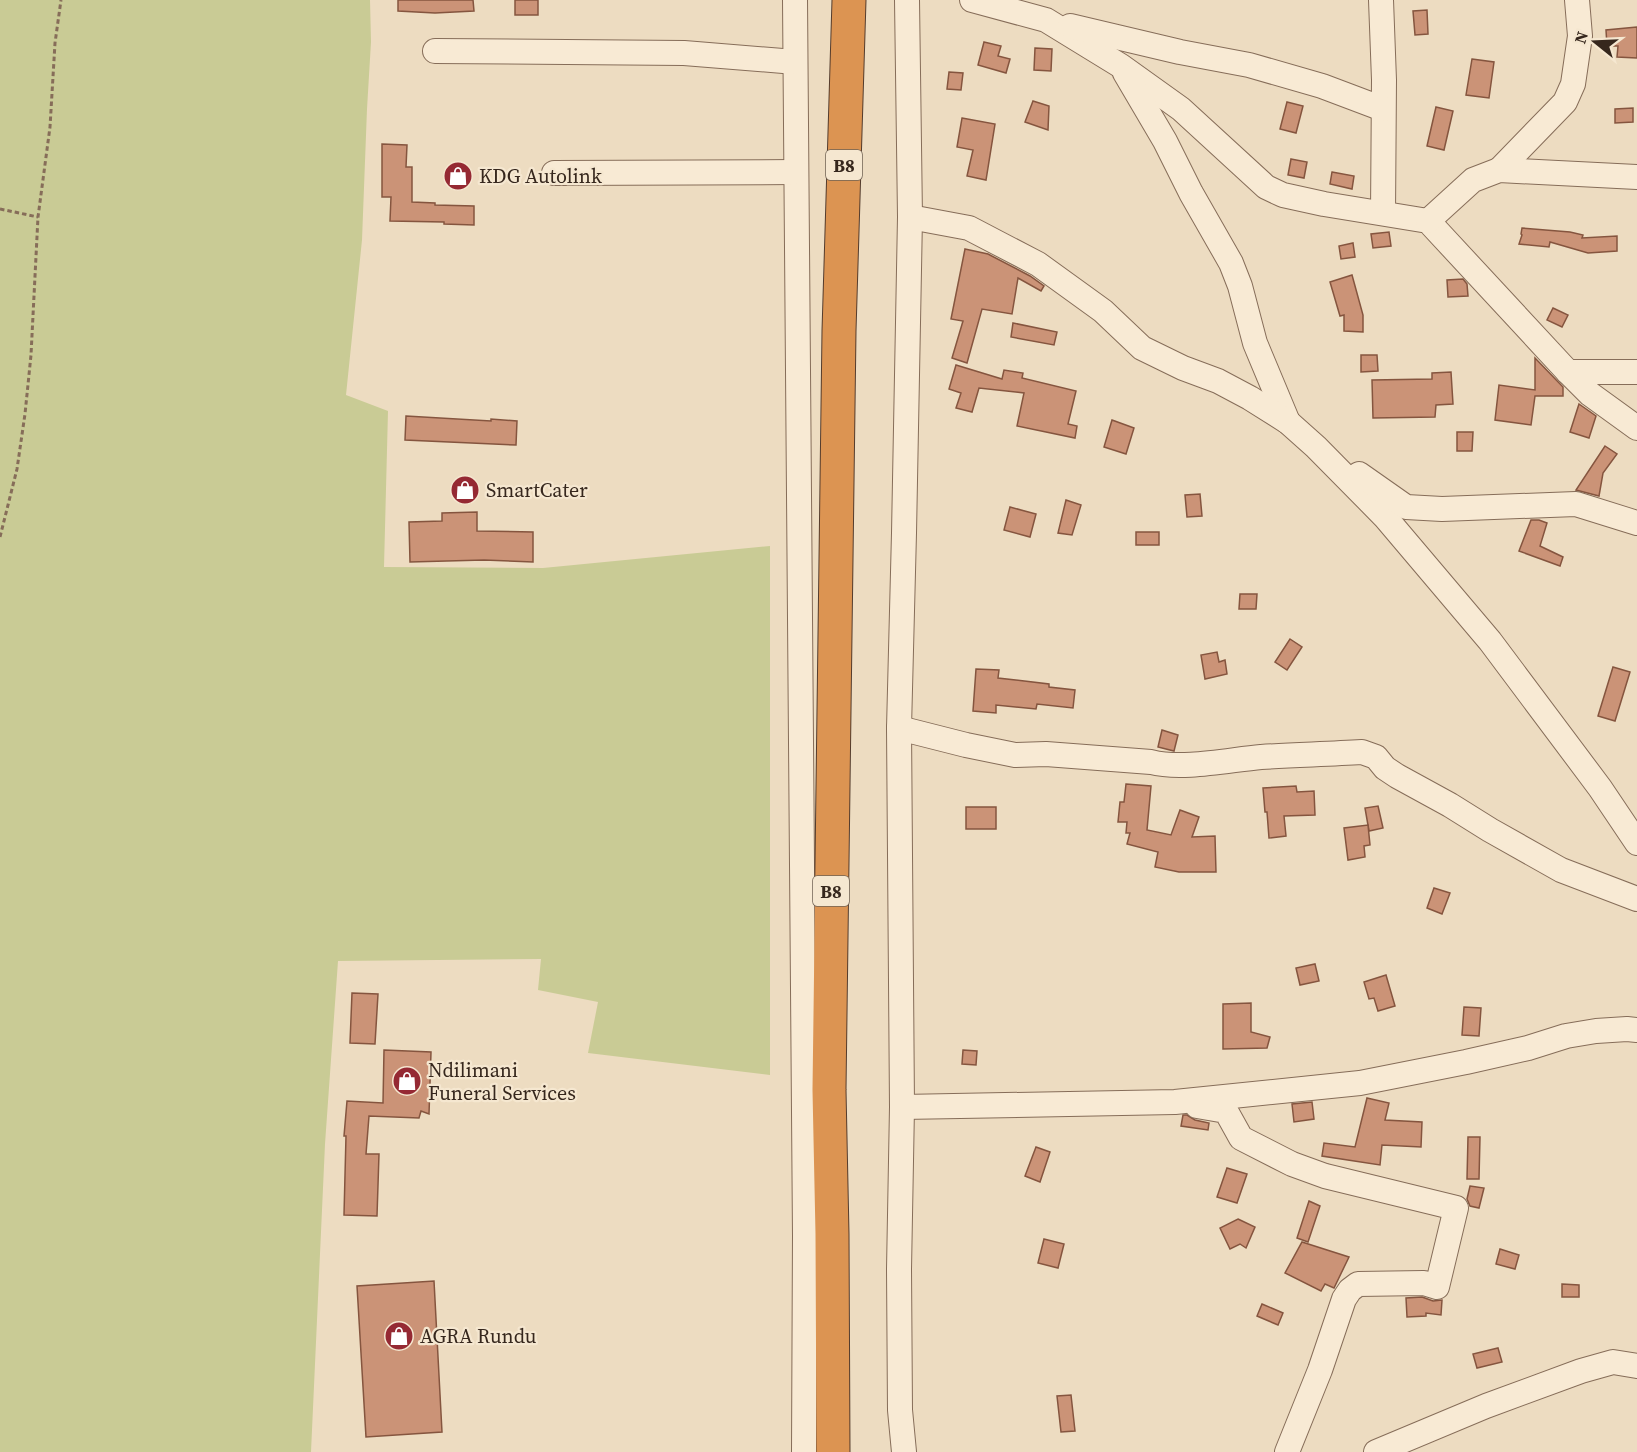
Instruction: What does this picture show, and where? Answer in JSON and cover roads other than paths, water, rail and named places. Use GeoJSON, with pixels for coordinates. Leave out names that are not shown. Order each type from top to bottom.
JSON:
{"type":"FeatureCollection","features":[{"type":"Feature","properties":{"kind":"highway","name":"B8"},"geometry":{"type":"LineString","coordinates":[[834,0],[839,331]]}},
{"type":"Feature","properties":{"kind":"highway","name":"B8"},"geometry":{"type":"LineString","coordinates":[[833,1452],[829,1090],[839,331],[849,0]]}},
{"type":"Feature","properties":{"kind":"street"},"geometry":{"type":"LineString","coordinates":[[795,0],[805,1235],[804,1452]]}},
{"type":"Feature","properties":{"kind":"street"},"geometry":{"type":"LineString","coordinates":[[904,1452],[900,1410],[899,1269],[902,1107],[899,728],[910,217],[907,0]]}},
{"type":"Feature","properties":{"kind":"street"},"geometry":{"type":"LineString","coordinates":[[972,0],[1169,50],[1249,65],[1322,86],[1383,109]]}},
{"type":"Feature","properties":{"kind":"street"},"geometry":{"type":"LineString","coordinates":[[1381,0],[1384,80],[1383,213]]}},
{"type":"Feature","properties":{"kind":"street"},"geometry":{"type":"LineString","coordinates":[[1499,170],[1565,102],[1573,84],[1580,36],[1577,0]]}},
{"type":"Feature","properties":{"kind":"street"},"geometry":{"type":"LineString","coordinates":[[1046,20],[1121,66],[1181,109],[1266,187],[1283,195],[1324,204],[1428,221],[1590,394],[1637,428]]}},
{"type":"Feature","properties":{"kind":"street"},"geometry":{"type":"LineString","coordinates":[[435,51],[684,53],[795,62]]}},
{"type":"Feature","properties":{"kind":"street"},"geometry":{"type":"LineString","coordinates":[[1121,66],[1165,141],[1191,193],[1231,263],[1240,285],[1255,343],[1288,422]]}},
{"type":"Feature","properties":{"kind":"street"},"geometry":{"type":"LineString","coordinates":[[1428,221],[1473,180],[1499,170],[1637,177]]}},
{"type":"Feature","properties":{"kind":"street"},"geometry":{"type":"LineString","coordinates":[[554,173],[796,172]]}},
{"type":"Feature","properties":{"kind":"street"},"geometry":{"type":"LineString","coordinates":[[910,217],[969,228],[1038,264],[1103,311],[1142,348],[1183,368],[1218,381],[1288,422],[1385,517],[1490,641],[1637,843]]}},
{"type":"Feature","properties":{"kind":"street"},"geometry":{"type":"LineString","coordinates":[[1568,372],[1637,372]]}},
{"type":"Feature","properties":{"kind":"street"},"geometry":{"type":"LineString","coordinates":[[1316,447],[1406,507],[1576,504],[1637,523]]}},
{"type":"Feature","properties":{"kind":"street"},"geometry":{"type":"LineString","coordinates":[[899,728],[1016,755],[1046,754],[1160,764],[1369,753],[1397,776],[1561,870],[1637,899]]}},
{"type":"Feature","properties":{"kind":"street"},"geometry":{"type":"LineString","coordinates":[[902,1107],[1175,1102],[1360,1083],[1528,1048],[1566,1036],[1596,1031],[1637,1030]]}},
{"type":"Feature","properties":{"kind":"street"},"geometry":{"type":"LineString","coordinates":[[1175,1102],[1226,1111],[1240,1138],[1292,1164],[1325,1176],[1456,1208],[1437,1287],[1424,1283],[1358,1284],[1350,1290],[1344,1299],[1320,1370],[1287,1452]]}},
{"type":"Feature","properties":{"kind":"street"},"geometry":{"type":"LineString","coordinates":[[1376,1452],[1486,1406],[1581,1371],[1613,1362],[1637,1366]]}},
{"type":"Feature","properties":{"kind":"place","name":"KDG Autolink"},"geometry":{"type":"Point","coordinates":[458,176]}},
{"type":"Feature","properties":{"kind":"place","name":"SmartCater"},"geometry":{"type":"Point","coordinates":[465,490]}},
{"type":"Feature","properties":{"kind":"place","name":"Ndilimani Funeral Services"},"geometry":{"type":"Point","coordinates":[407,1081]}},
{"type":"Feature","properties":{"kind":"place","name":"AGRA Rundu"},"geometry":{"type":"Point","coordinates":[399,1336]}}]}
